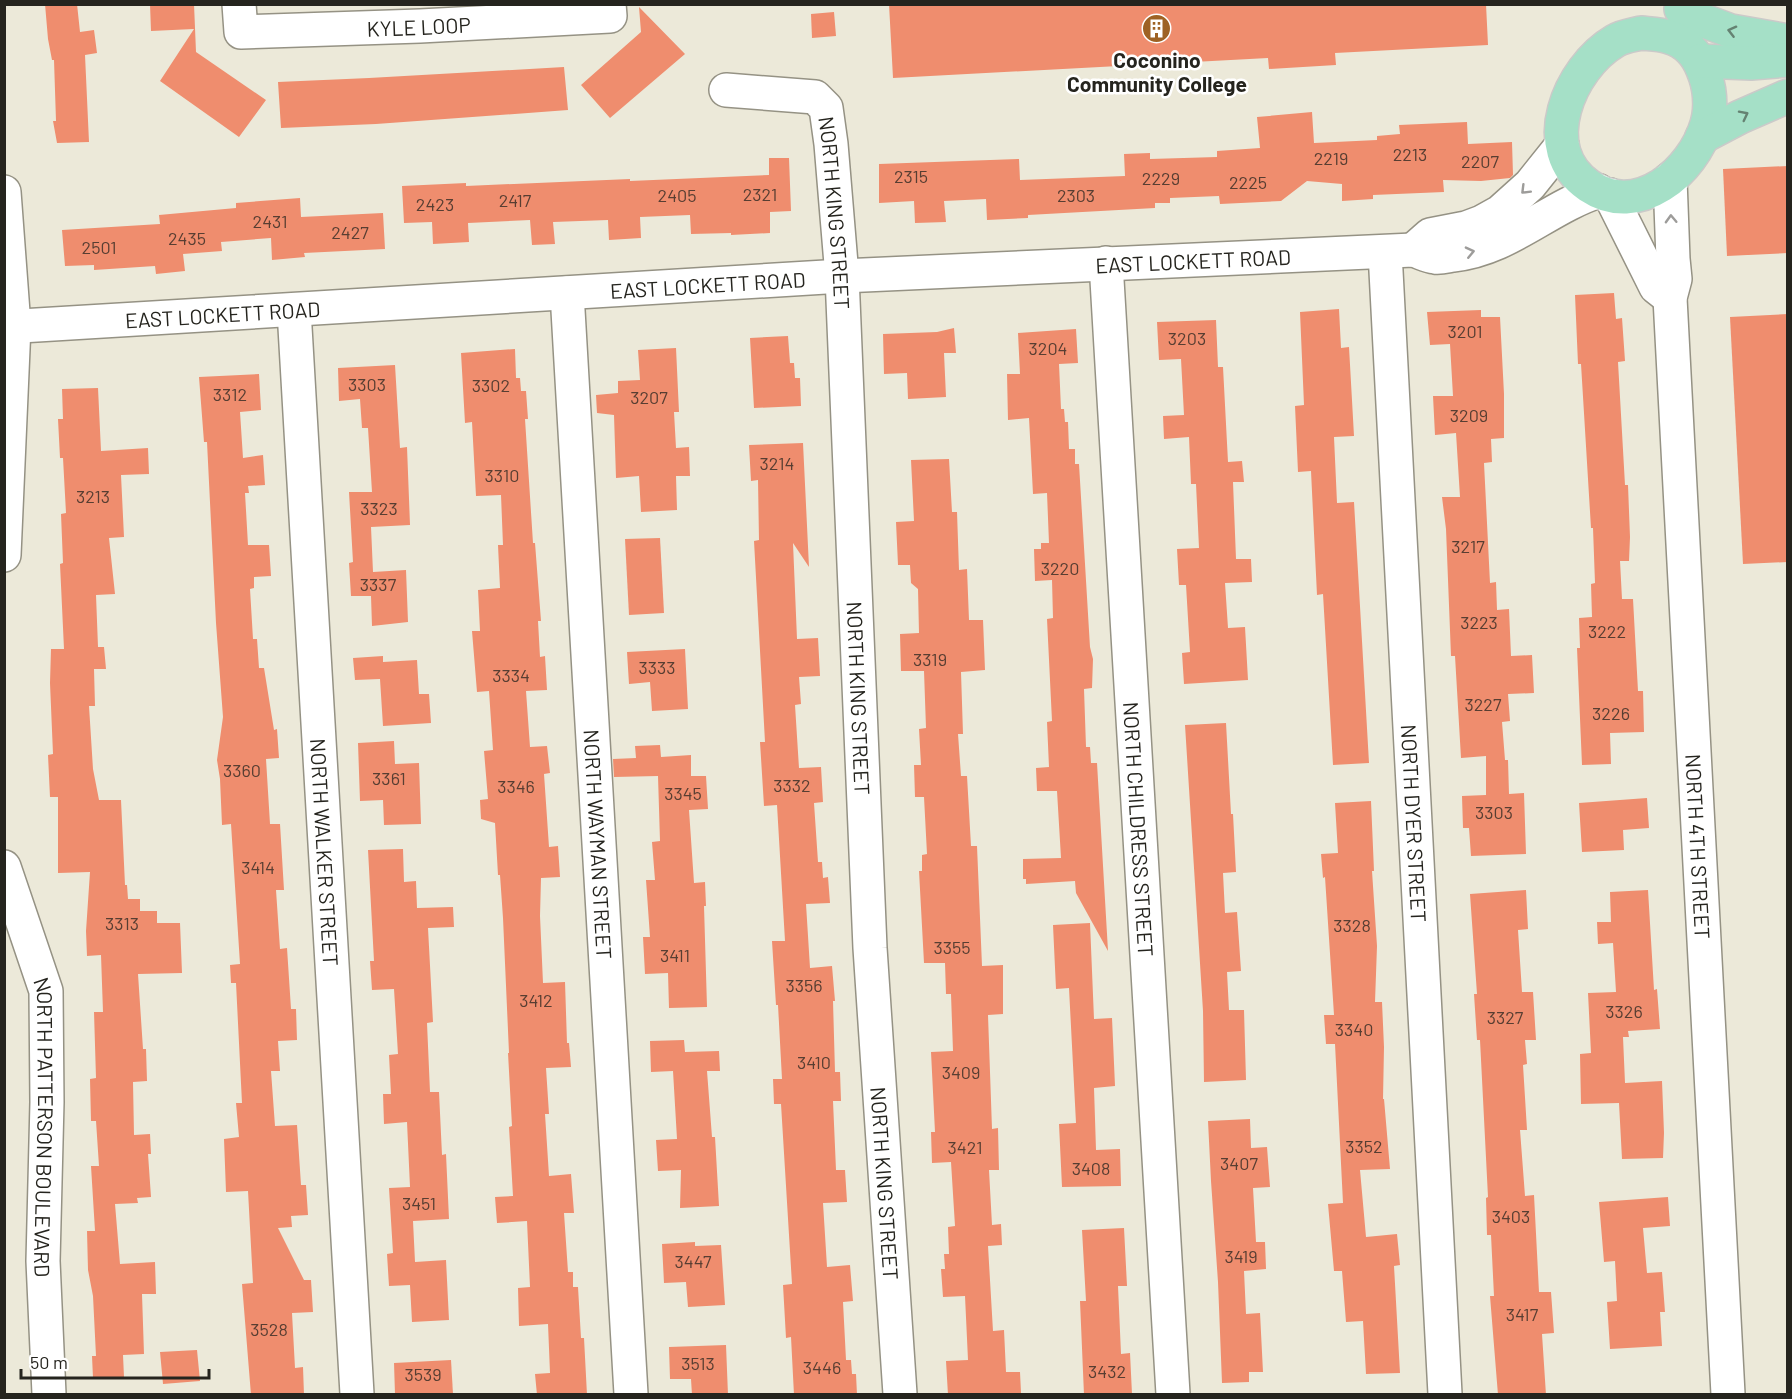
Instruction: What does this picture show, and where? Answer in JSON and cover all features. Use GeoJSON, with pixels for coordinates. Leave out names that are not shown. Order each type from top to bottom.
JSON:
{"type":"FeatureCollection","features":[{"type":"Feature","properties":{"kind":"main road"},"geometry":{"type":"LineString","coordinates":[[1681,7],[1700,19],[1731,31],[1788,41]]}},
{"type":"Feature","properties":{"kind":"main road"},"geometry":{"type":"LineString","coordinates":[[1681,7],[1692,53],[1709,90],[1710,109],[1702,137],[1688,161],[1670,179],[1652,192],[1624,198],[1604,193],[1575,174],[1565,158],[1562,145],[1563,116],[1577,80],[1591,61],[1617,40],[1634,20],[1641,33],[1670,37],[1692,53],[1751,63],[1788,60]]}},
{"type":"Feature","properties":{"kind":"main road"},"geometry":{"type":"LineString","coordinates":[[1702,137],[1788,96]]}},
{"type":"Feature","properties":{"kind":"street","name":"KYLE LOOP"},"geometry":{"type":"LineString","coordinates":[[239,4],[241,32],[420,15],[610,16],[609,4]]}},
{"type":"Feature","properties":{"kind":"street","name":"NORTH KING STREET"},"geometry":{"type":"LineString","coordinates":[[726,90],[816,96],[826,108],[831,144],[842,276],[870,948],[900,1395]]}},
{"type":"Feature","properties":{"kind":"street"},"geometry":{"type":"LineString","coordinates":[[1399,251],[1430,235],[1466,228],[1500,212],[1530,185],[1562,145]]}},
{"type":"Feature","properties":{"kind":"street","name":"NORTH 4TH STREET"},"geometry":{"type":"LineString","coordinates":[[1670,179],[1675,279],[1670,298],[1728,1395]]}},
{"type":"Feature","properties":{"kind":"street"},"geometry":{"type":"LineString","coordinates":[[4,192],[9,326],[4,555]]}},
{"type":"Feature","properties":{"kind":"street"},"geometry":{"type":"LineString","coordinates":[[1604,193],[1656,286],[1670,298]]}},
{"type":"Feature","properties":{"kind":"street","name":"EAST LOCKETT ROAD"},"geometry":{"type":"LineString","coordinates":[[9,326],[842,276],[1106,263],[1399,251],[1436,257],[1488,248],[1513,237],[1580,197],[1604,193]]}},
{"type":"Feature","properties":{"kind":"street","name":"NORTH DYER STREET"},"geometry":{"type":"LineString","coordinates":[[1399,251],[1445,1395]]}},
{"type":"Feature","properties":{"kind":"street","name":"NORTH CHILDRESS STREET"},"geometry":{"type":"LineString","coordinates":[[1106,263],[1173,1395]]}},
{"type":"Feature","properties":{"kind":"street","name":"NORTH WAYMAN STREET"},"geometry":{"type":"LineString","coordinates":[[567,293],[631,1395]]}},
{"type":"Feature","properties":{"kind":"street","name":"NORTH WALKER STREET"},"geometry":{"type":"LineString","coordinates":[[294,310],[357,1395]]}},
{"type":"Feature","properties":{"kind":"street","name":"NORTH PATTERSON BOULEVARD"},"geometry":{"type":"LineString","coordinates":[[4,867],[46,991],[47,1102],[43,1261],[49,1395]]}},
{"type":"Feature","properties":{"kind":"building"},"geometry":{"type":"Polygon","coordinates":[[[45,4],[77,4],[80,32],[94,30],[97,53],[85,55],[89,142],[57,143],[53,121],[56,121],[54,60],[52,60],[48,39],[45,4]]]}},
{"type":"Feature","properties":{"kind":"building"},"geometry":{"type":"Polygon","coordinates":[[[150,4],[194,4],[196,52],[266,100],[239,137],[160,81],[194,29],[151,31],[150,4]]]}},
{"type":"Feature","properties":{"kind":"building","name":"Coconino Community College"},"geometry":{"type":"Polygon","coordinates":[[[889,4],[1486,4],[1488,45],[1335,53],[1336,65],[1269,69],[1268,58],[893,78],[889,4]]]}},
{"type":"Feature","properties":{"kind":"building"},"geometry":{"type":"Polygon","coordinates":[[[639,7],[685,54],[610,118],[581,85],[641,32],[639,7]]]}},
{"type":"Feature","properties":{"kind":"building"},"geometry":{"type":"Polygon","coordinates":[[[834,12],[836,36],[812,38],[811,14],[834,12]]]}},
{"type":"Feature","properties":{"kind":"building"},"geometry":{"type":"Polygon","coordinates":[[[564,67],[568,110],[376,124],[281,128],[278,82],[564,67]]]}},
{"type":"Feature","properties":{"kind":"building"},"geometry":{"type":"Polygon","coordinates":[[[1312,112],[1314,143],[1377,140],[1377,136],[1400,134],[1399,125],[1467,122],[1468,144],[1512,142],[1513,175],[1510,178],[1481,181],[1443,180],[1444,192],[1373,195],[1373,199],[1342,201],[1342,184],[1307,181],[1281,201],[1220,204],[1219,196],[1170,198],[1170,203],[1155,203],[1155,208],[1028,215],[1028,218],[987,220],[986,199],[944,201],[946,222],[915,223],[914,201],[879,203],[879,164],[1019,159],[1020,180],[1125,176],[1124,154],[1150,153],[1150,159],[1217,157],[1217,151],[1260,148],[1257,117],[1312,112]]]}},
{"type":"Feature","properties":{"kind":"building"},"geometry":{"type":"Polygon","coordinates":[[[769,158],[789,158],[791,211],[770,212],[770,233],[691,234],[690,215],[640,217],[641,238],[609,240],[608,220],[553,222],[555,244],[532,245],[530,220],[468,223],[469,242],[433,244],[432,222],[404,223],[402,186],[466,183],[466,186],[769,175],[769,158]]]}},
{"type":"Feature","properties":{"kind":"building"},"geometry":{"type":"Polygon","coordinates":[[[1788,166],[1788,253],[1727,256],[1723,169],[1788,166]]]}},
{"type":"Feature","properties":{"kind":"building"},"geometry":{"type":"Polygon","coordinates":[[[300,198],[301,217],[383,213],[385,249],[304,253],[305,257],[272,260],[271,238],[221,242],[222,251],[183,254],[185,271],[156,274],[155,266],[94,270],[94,265],[65,266],[62,230],[160,224],[159,215],[236,208],[236,203],[300,198]]]}},
{"type":"Feature","properties":{"kind":"building"},"geometry":{"type":"Polygon","coordinates":[[[1614,293],[1616,319],[1622,318],[1625,361],[1618,362],[1630,537],[1629,561],[1620,561],[1622,599],[1633,599],[1638,691],[1643,691],[1644,732],[1610,733],[1611,764],[1582,765],[1577,648],[1580,648],[1579,618],[1592,617],[1591,584],[1595,583],[1593,528],[1591,528],[1581,364],[1578,364],[1575,295],[1614,293]]]}},
{"type":"Feature","properties":{"kind":"building"},"geometry":{"type":"Polygon","coordinates":[[[1339,309],[1341,348],[1349,347],[1354,436],[1334,437],[1337,503],[1354,502],[1369,763],[1333,765],[1323,594],[1317,595],[1311,471],[1298,472],[1295,406],[1304,405],[1300,312],[1339,309]]]}},
{"type":"Feature","properties":{"kind":"building"},"geometry":{"type":"Polygon","coordinates":[[[1481,310],[1481,317],[1500,317],[1504,394],[1504,438],[1491,439],[1492,462],[1484,463],[1490,583],[1496,582],[1497,610],[1509,609],[1511,656],[1532,655],[1534,693],[1508,694],[1510,721],[1502,722],[1505,760],[1508,760],[1509,794],[1524,793],[1526,854],[1471,856],[1469,828],[1463,828],[1462,796],[1486,795],[1486,756],[1461,758],[1455,656],[1451,656],[1446,529],[1442,497],[1460,497],[1456,433],[1435,435],[1433,396],[1453,396],[1450,344],[1430,345],[1427,312],[1481,310]]]}},
{"type":"Feature","properties":{"kind":"building"},"geometry":{"type":"Polygon","coordinates":[[[1788,314],[1788,562],[1743,564],[1730,317],[1788,314]]]}},
{"type":"Feature","properties":{"kind":"building"},"geometry":{"type":"Polygon","coordinates":[[[1216,320],[1218,367],[1223,367],[1228,462],[1242,461],[1244,482],[1233,482],[1236,559],[1251,559],[1252,582],[1225,583],[1228,628],[1245,627],[1248,680],[1184,684],[1182,653],[1190,652],[1186,585],[1179,585],[1177,549],[1199,548],[1196,484],[1191,484],[1189,437],[1164,439],[1163,416],[1184,415],[1181,359],[1159,360],[1157,322],[1216,320]]]}},
{"type":"Feature","properties":{"kind":"building"},"geometry":{"type":"Polygon","coordinates":[[[954,328],[956,353],[944,353],[946,397],[908,399],[907,373],[884,374],[883,334],[937,332],[954,328]]]}},
{"type":"Feature","properties":{"kind":"building"},"geometry":{"type":"Polygon","coordinates":[[[1076,329],[1078,363],[1059,364],[1061,409],[1064,409],[1065,422],[1068,422],[1069,449],[1075,449],[1075,464],[1079,464],[1090,647],[1093,659],[1092,688],[1084,689],[1086,747],[1090,747],[1091,763],[1097,763],[1108,951],[1076,893],[1075,881],[1026,884],[1026,879],[1023,879],[1023,859],[1061,858],[1057,791],[1037,791],[1036,768],[1049,767],[1047,722],[1052,721],[1047,619],[1053,618],[1052,580],[1035,581],[1034,549],[1041,549],[1041,543],[1049,543],[1047,493],[1033,494],[1029,418],[1008,420],[1007,374],[1020,374],[1018,333],[1076,329]]]}},
{"type":"Feature","properties":{"kind":"building"},"geometry":{"type":"Polygon","coordinates":[[[788,336],[790,363],[794,363],[795,378],[800,378],[801,406],[754,408],[750,338],[788,336]]]}},
{"type":"Feature","properties":{"kind":"building"},"geometry":{"type":"Polygon","coordinates":[[[676,348],[679,412],[674,412],[676,448],[689,447],[690,476],[676,476],[677,510],[641,512],[639,476],[616,478],[614,415],[597,413],[596,395],[618,393],[618,381],[640,380],[638,350],[676,348]]]}},
{"type":"Feature","properties":{"kind":"building"},"geometry":{"type":"Polygon","coordinates":[[[515,349],[516,378],[520,378],[521,391],[526,391],[528,419],[525,419],[533,543],[535,543],[541,621],[538,621],[540,657],[545,656],[547,690],[526,691],[530,747],[547,746],[550,773],[544,774],[549,847],[558,846],[560,877],[541,878],[543,983],[565,982],[567,1043],[569,1043],[571,1067],[546,1068],[549,1114],[545,1114],[549,1176],[571,1174],[574,1213],[564,1213],[568,1272],[573,1272],[573,1287],[578,1287],[587,1395],[537,1395],[535,1374],[550,1373],[548,1324],[519,1326],[518,1288],[530,1287],[527,1221],[497,1223],[495,1197],[513,1196],[509,1127],[512,1126],[503,918],[495,823],[481,819],[480,800],[488,799],[484,751],[493,750],[489,691],[477,692],[472,631],[480,631],[478,590],[500,588],[498,545],[503,545],[501,495],[476,496],[472,422],[465,423],[461,353],[515,349]]]}},
{"type":"Feature","properties":{"kind":"building"},"geometry":{"type":"Polygon","coordinates":[[[395,365],[400,448],[407,447],[410,525],[371,527],[373,572],[406,570],[408,622],[372,626],[371,596],[351,596],[349,563],[353,562],[349,492],[372,492],[368,428],[362,428],[360,399],[339,401],[338,368],[395,365]]]}},
{"type":"Feature","properties":{"kind":"building"},"geometry":{"type":"Polygon","coordinates":[[[259,374],[261,410],[240,412],[243,458],[263,455],[265,485],[248,486],[249,493],[245,493],[248,545],[269,545],[271,576],[254,577],[254,588],[250,589],[253,639],[257,639],[259,668],[264,668],[274,730],[277,729],[279,758],[266,759],[270,824],[280,824],[284,890],[276,890],[280,949],[287,948],[291,1009],[296,1009],[297,1040],[278,1041],[280,1071],[271,1071],[275,1126],[297,1125],[301,1185],[306,1185],[308,1215],[291,1216],[292,1227],[278,1228],[304,1280],[311,1280],[313,1312],[292,1313],[295,1368],[303,1367],[304,1395],[251,1395],[242,1284],[253,1283],[248,1191],[226,1192],[224,1139],[239,1137],[236,1103],[242,1103],[236,983],[231,983],[230,965],[240,964],[231,824],[222,825],[217,760],[223,717],[207,442],[204,442],[199,377],[259,374]]]}},
{"type":"Feature","properties":{"kind":"building"},"geometry":{"type":"Polygon","coordinates":[[[98,388],[101,451],[148,448],[149,474],[121,475],[124,537],[109,538],[115,594],[96,595],[98,647],[104,647],[106,669],[94,669],[95,706],[89,706],[93,769],[99,800],[121,800],[125,885],[127,885],[128,899],[140,899],[140,911],[157,911],[157,923],[180,923],[182,973],[138,974],[147,1081],[133,1082],[134,1135],[150,1134],[151,1154],[148,1154],[151,1197],[137,1198],[138,1203],[115,1204],[120,1264],[155,1262],[156,1294],[142,1294],[144,1354],[123,1355],[124,1377],[93,1378],[92,1356],[96,1356],[93,1296],[88,1270],[87,1231],[95,1231],[91,1166],[99,1166],[96,1121],[91,1121],[90,1079],[96,1078],[94,1012],[103,1012],[101,955],[87,956],[86,931],[90,872],[58,873],[58,797],[50,797],[48,755],[53,754],[51,649],[64,649],[60,564],[63,563],[61,514],[66,513],[58,419],[63,419],[62,389],[98,388]]]}},
{"type":"Feature","properties":{"kind":"building"},"geometry":{"type":"Polygon","coordinates":[[[803,443],[809,567],[793,543],[797,639],[818,638],[820,676],[799,677],[801,704],[795,705],[799,768],[821,767],[823,802],[814,803],[818,862],[822,862],[823,878],[828,877],[830,903],[806,904],[810,968],[832,966],[835,1001],[833,1001],[835,1072],[840,1072],[841,1101],[833,1101],[836,1170],[845,1170],[847,1202],[823,1203],[827,1267],[850,1265],[853,1301],[843,1302],[846,1360],[851,1360],[852,1374],[856,1374],[857,1395],[794,1395],[791,1337],[786,1338],[783,1285],[792,1284],[781,1104],[774,1104],[773,1079],[782,1079],[772,941],[785,941],[777,805],[764,806],[760,742],[765,742],[754,541],[759,540],[758,480],[751,481],[749,445],[803,443]]]}},
{"type":"Feature","properties":{"kind":"building"},"geometry":{"type":"Polygon","coordinates":[[[949,459],[952,512],[957,512],[959,570],[967,569],[969,620],[983,620],[985,670],[961,672],[963,734],[958,734],[961,776],[967,776],[971,846],[977,846],[982,966],[1003,965],[1003,1014],[988,1015],[992,1129],[998,1128],[999,1170],[989,1170],[992,1225],[1001,1224],[1002,1245],[988,1246],[993,1331],[1004,1330],[1006,1372],[1020,1372],[1021,1393],[948,1395],[946,1361],[968,1360],[965,1296],[943,1297],[941,1269],[945,1269],[944,1254],[949,1254],[948,1227],[955,1226],[951,1162],[932,1163],[931,1132],[935,1132],[931,1052],[953,1051],[951,994],[946,994],[945,963],[924,963],[919,871],[922,871],[922,855],[927,854],[924,797],[915,797],[914,765],[921,765],[919,729],[926,728],[924,671],[901,671],[900,634],[919,633],[918,589],[911,583],[910,565],[898,565],[896,522],[914,521],[911,460],[949,459]]]}},
{"type":"Feature","properties":{"kind":"building"},"geometry":{"type":"Polygon","coordinates":[[[660,538],[664,613],[629,615],[625,539],[660,538]]]}},
{"type":"Feature","properties":{"kind":"building"},"geometry":{"type":"Polygon","coordinates":[[[685,649],[688,709],[652,711],[650,682],[629,684],[627,652],[685,649]]]}},
{"type":"Feature","properties":{"kind":"building"},"geometry":{"type":"Polygon","coordinates":[[[383,656],[383,662],[417,660],[419,694],[429,694],[431,723],[383,726],[380,679],[355,680],[353,658],[383,656]]]}},
{"type":"Feature","properties":{"kind":"building"},"geometry":{"type":"Polygon","coordinates":[[[1226,723],[1236,872],[1223,873],[1225,913],[1237,912],[1241,971],[1227,972],[1229,1010],[1244,1010],[1246,1080],[1204,1082],[1203,1011],[1185,725],[1226,723]]]}},
{"type":"Feature","properties":{"kind":"building"},"geometry":{"type":"Polygon","coordinates":[[[394,741],[395,764],[419,763],[421,824],[384,825],[383,800],[360,801],[358,743],[394,741]]]}},
{"type":"Feature","properties":{"kind":"building"},"geometry":{"type":"Polygon","coordinates":[[[660,745],[661,757],[691,755],[691,776],[706,776],[708,809],[689,810],[694,883],[705,882],[707,1007],[669,1008],[668,973],[645,974],[643,937],[650,937],[646,880],[655,880],[652,842],[660,841],[658,776],[614,777],[613,759],[636,758],[635,746],[660,745]]]}},
{"type":"Feature","properties":{"kind":"building"},"geometry":{"type":"Polygon","coordinates":[[[1647,798],[1649,828],[1623,830],[1624,850],[1582,852],[1579,803],[1647,798]]]}},
{"type":"Feature","properties":{"kind":"building"},"geometry":{"type":"Polygon","coordinates":[[[1371,801],[1374,871],[1372,871],[1377,946],[1375,1002],[1382,1002],[1383,1099],[1390,1169],[1360,1170],[1366,1237],[1397,1234],[1400,1265],[1394,1266],[1400,1373],[1366,1374],[1363,1321],[1346,1322],[1342,1271],[1334,1271],[1328,1204],[1343,1203],[1335,1044],[1326,1044],[1324,1015],[1334,1015],[1325,877],[1323,878],[1321,854],[1338,853],[1335,803],[1371,801]]]}},
{"type":"Feature","properties":{"kind":"building"},"geometry":{"type":"Polygon","coordinates":[[[403,849],[404,882],[416,881],[417,908],[453,907],[454,927],[428,928],[433,1022],[427,1023],[430,1092],[439,1092],[442,1155],[446,1154],[449,1219],[413,1221],[415,1262],[446,1260],[449,1320],[412,1322],[410,1285],[389,1286],[387,1254],[393,1253],[389,1188],[410,1187],[407,1122],[384,1124],[383,1094],[391,1094],[389,1055],[398,1054],[394,989],[372,990],[370,961],[374,961],[368,850],[403,849]]]}},
{"type":"Feature","properties":{"kind":"building"},"geometry":{"type":"Polygon","coordinates":[[[1526,890],[1528,929],[1518,930],[1522,992],[1533,992],[1536,1040],[1525,1040],[1527,1064],[1523,1065],[1527,1130],[1520,1130],[1525,1196],[1534,1195],[1539,1292],[1551,1292],[1554,1333],[1542,1334],[1546,1395],[1498,1395],[1490,1296],[1494,1296],[1491,1235],[1487,1235],[1486,1198],[1488,1197],[1480,1040],[1477,1040],[1474,994],[1477,994],[1470,894],[1526,890]]]}},
{"type":"Feature","properties":{"kind":"building"},"geometry":{"type":"Polygon","coordinates":[[[1648,890],[1654,990],[1657,989],[1660,1029],[1628,1031],[1629,1037],[1623,1037],[1625,1083],[1662,1081],[1663,1158],[1622,1159],[1619,1103],[1581,1104],[1580,1054],[1591,1053],[1588,993],[1616,992],[1613,943],[1598,944],[1597,922],[1611,922],[1610,892],[1648,890]]]}},
{"type":"Feature","properties":{"kind":"building"},"geometry":{"type":"Polygon","coordinates":[[[1090,923],[1094,1019],[1112,1018],[1115,1086],[1094,1088],[1096,1150],[1120,1149],[1121,1186],[1062,1187],[1059,1124],[1076,1123],[1069,988],[1056,989],[1053,925],[1090,923]]]}},
{"type":"Feature","properties":{"kind":"building"},"geometry":{"type":"Polygon","coordinates":[[[684,1040],[685,1052],[719,1051],[720,1071],[707,1071],[712,1137],[715,1137],[719,1206],[680,1208],[681,1170],[658,1171],[656,1140],[677,1139],[673,1071],[651,1072],[650,1041],[684,1040]]]}},
{"type":"Feature","properties":{"kind":"building"},"geometry":{"type":"Polygon","coordinates":[[[1250,1119],[1251,1148],[1267,1147],[1270,1187],[1253,1188],[1256,1242],[1265,1242],[1266,1269],[1244,1271],[1246,1314],[1260,1313],[1263,1372],[1249,1372],[1249,1382],[1222,1383],[1208,1121],[1250,1119]]]}},
{"type":"Feature","properties":{"kind":"building"},"geometry":{"type":"Polygon","coordinates":[[[1668,1197],[1670,1226],[1643,1228],[1647,1273],[1662,1272],[1665,1312],[1660,1312],[1662,1346],[1610,1349],[1607,1302],[1617,1301],[1615,1261],[1604,1262],[1599,1202],[1668,1197]]]}},
{"type":"Feature","properties":{"kind":"building"},"geometry":{"type":"Polygon","coordinates":[[[1124,1228],[1127,1286],[1118,1286],[1121,1354],[1130,1353],[1132,1394],[1084,1395],[1080,1301],[1086,1301],[1082,1230],[1124,1228]]]}},
{"type":"Feature","properties":{"kind":"building"},"geometry":{"type":"Polygon","coordinates":[[[695,1242],[695,1246],[721,1245],[725,1305],[688,1307],[686,1282],[664,1283],[662,1244],[695,1242]]]}},
{"type":"Feature","properties":{"kind":"building"},"geometry":{"type":"Polygon","coordinates":[[[726,1345],[728,1395],[692,1395],[691,1379],[670,1379],[669,1347],[726,1345]]]}},
{"type":"Feature","properties":{"kind":"building"},"geometry":{"type":"Polygon","coordinates":[[[197,1350],[200,1381],[163,1384],[160,1352],[197,1350]]]}},
{"type":"Feature","properties":{"kind":"building"},"geometry":{"type":"Polygon","coordinates":[[[451,1360],[453,1394],[395,1394],[394,1363],[451,1360]]]}},
{"type":"Feature","properties":{"kind":"place","name":"Coconino Community College"},"geometry":{"type":"Point","coordinates":[1157,28]}}]}
